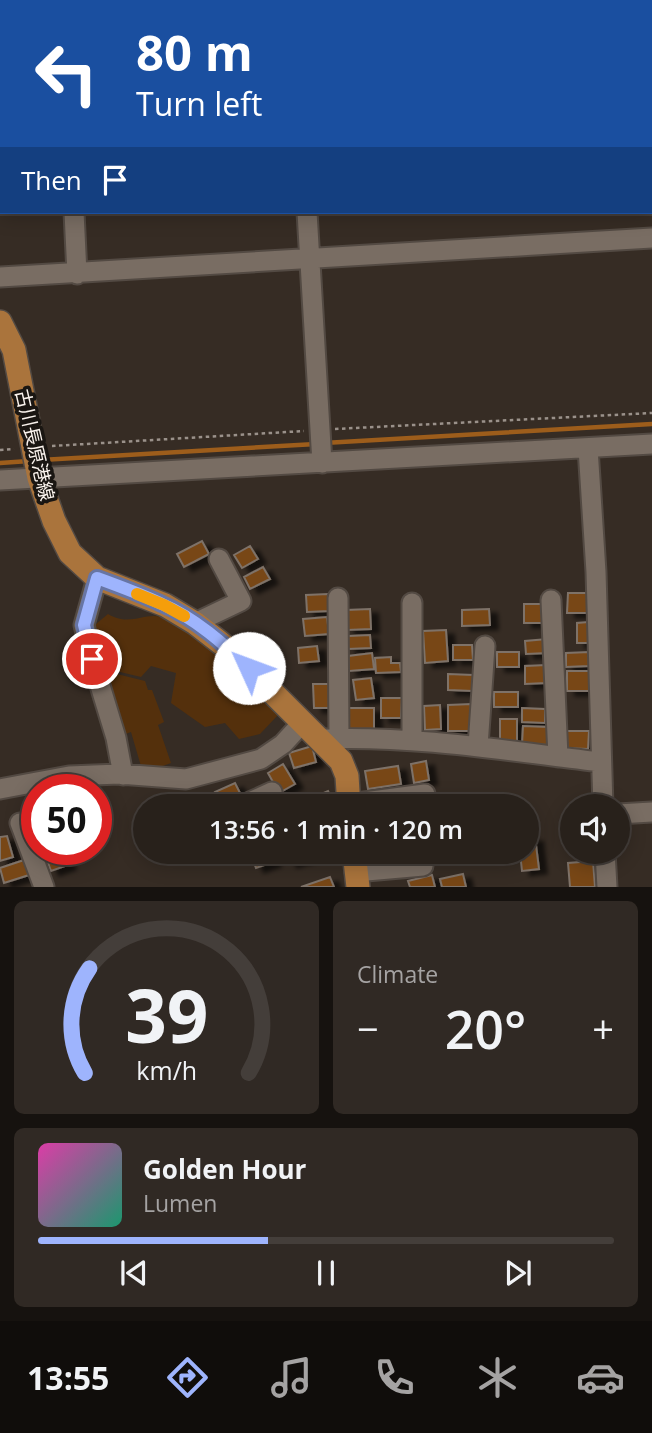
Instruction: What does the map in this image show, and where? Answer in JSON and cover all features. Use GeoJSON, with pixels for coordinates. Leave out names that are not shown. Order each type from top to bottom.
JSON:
{"type":"FeatureCollection","features":[{"type":"Feature","properties":{"kind":"main road","name":"古川長原港線"},"geometry":{"type":"LineString","coordinates":[[0,322],[14,350],[37,467],[54,520],[70,553],[97,578],[164,605],[195,623],[231,651],[303,722],[330,738],[347,776],[348,794]]}},
{"type":"Feature","properties":{"kind":"street"},"geometry":{"type":"LineString","coordinates":[[74,214],[77,274]]}},
{"type":"Feature","properties":{"kind":"street"},"geometry":{"type":"LineString","coordinates":[[307,214],[321,451]]}},
{"type":"Feature","properties":{"kind":"street"},"geometry":{"type":"LineString","coordinates":[[0,277],[652,238]]}},
{"type":"Feature","properties":{"kind":"street"},"geometry":{"type":"LineString","coordinates":[[0,480],[37,467],[321,451],[652,444]]}},
{"type":"Feature","properties":{"kind":"street"},"geometry":{"type":"LineString","coordinates":[[588,447],[596,572],[602,794]]}},
{"type":"Feature","properties":{"kind":"street"},"geometry":{"type":"LineString","coordinates":[[195,623],[241,601],[219,559]]}},
{"type":"Feature","properties":{"kind":"street"},"geometry":{"type":"LineString","coordinates":[[97,578],[84,625],[116,738],[123,775]]}},
{"type":"Feature","properties":{"kind":"street"},"geometry":{"type":"LineString","coordinates":[[338,598],[330,738],[379,737],[478,746],[601,762]]}},
{"type":"Feature","properties":{"kind":"street"},"geometry":{"type":"LineString","coordinates":[[551,600],[558,757]]}},
{"type":"Feature","properties":{"kind":"street"},"geometry":{"type":"LineString","coordinates":[[412,603],[412,740]]}},
{"type":"Feature","properties":{"kind":"street"},"geometry":{"type":"LineString","coordinates":[[478,746],[485,646]]}},
{"type":"Feature","properties":{"kind":"street"},"geometry":{"type":"LineString","coordinates":[[0,789],[69,776],[123,775],[186,779],[261,760],[283,744],[303,722]]}},
{"type":"Feature","properties":{"kind":"street"},"geometry":{"type":"LineString","coordinates":[[630,813],[652,812]]}},
{"type":"Feature","properties":{"kind":"street"},"geometry":{"type":"LineString","coordinates":[[20,823],[44,887]]}},
{"type":"Feature","properties":{"kind":"street"},"geometry":{"type":"LineString","coordinates":[[606,864],[607,887]]}},
{"type":"Feature","properties":{"kind":"street"},"geometry":{"type":"LineString","coordinates":[[356,871],[423,866]]}},
{"type":"Feature","properties":{"kind":"shaded area"},"geometry":{"type":"Polygon","coordinates":[[[108,614],[123,619],[161,617],[192,632],[240,673],[279,714],[260,734],[239,739],[225,723],[205,727],[171,703],[176,673],[151,666],[141,677],[116,671],[100,676],[90,629],[108,614]]]}},
{"type":"Feature","properties":{"kind":"shaded area"},"geometry":{"type":"Polygon","coordinates":[[[117,674],[145,681],[148,690],[152,690],[164,722],[158,725],[171,763],[143,773],[131,732],[120,736],[101,679],[117,674]]]}},
{"type":"Feature","properties":{"kind":"building"},"geometry":{"type":"Polygon","coordinates":[[[202,541],[209,554],[184,567],[177,554],[202,541]]]}},
{"type":"Feature","properties":{"kind":"building"},"geometry":{"type":"Polygon","coordinates":[[[250,546],[258,559],[242,568],[234,555],[250,546]]]}},
{"type":"Feature","properties":{"kind":"building"},"geometry":{"type":"Polygon","coordinates":[[[263,567],[270,579],[250,589],[244,577],[263,567]]]}},
{"type":"Feature","properties":{"kind":"building"},"geometry":{"type":"Polygon","coordinates":[[[568,593],[588,593],[588,613],[567,613],[568,593]]]}},
{"type":"Feature","properties":{"kind":"building"},"geometry":{"type":"Polygon","coordinates":[[[328,594],[329,611],[307,612],[306,595],[328,594]]]}},
{"type":"Feature","properties":{"kind":"building"},"geometry":{"type":"Polygon","coordinates":[[[524,604],[546,604],[546,623],[524,623],[524,604]]]}},
{"type":"Feature","properties":{"kind":"building"},"geometry":{"type":"Polygon","coordinates":[[[370,609],[371,629],[347,630],[346,610],[370,609]]]}},
{"type":"Feature","properties":{"kind":"building"},"geometry":{"type":"Polygon","coordinates":[[[489,609],[490,625],[462,626],[462,610],[489,609]]]}},
{"type":"Feature","properties":{"kind":"building"},"geometry":{"type":"Polygon","coordinates":[[[327,617],[329,634],[305,636],[303,619],[327,617]]]}},
{"type":"Feature","properties":{"kind":"building"},"geometry":{"type":"Polygon","coordinates":[[[588,622],[588,643],[577,643],[577,623],[588,622]]]}},
{"type":"Feature","properties":{"kind":"building"},"geometry":{"type":"Polygon","coordinates":[[[446,630],[448,661],[425,663],[423,631],[446,630]]]}},
{"type":"Feature","properties":{"kind":"building"},"geometry":{"type":"Polygon","coordinates":[[[370,635],[371,648],[348,649],[348,636],[370,635]]]}},
{"type":"Feature","properties":{"kind":"building"},"geometry":{"type":"Polygon","coordinates":[[[547,639],[548,653],[526,654],[525,641],[547,639]]]}},
{"type":"Feature","properties":{"kind":"building"},"geometry":{"type":"Polygon","coordinates":[[[453,645],[472,645],[473,660],[453,660],[453,645]]]}},
{"type":"Feature","properties":{"kind":"building"},"geometry":{"type":"Polygon","coordinates":[[[317,646],[319,661],[299,663],[298,648],[317,646]]]}},
{"type":"Feature","properties":{"kind":"building"},"geometry":{"type":"Polygon","coordinates":[[[497,652],[519,652],[519,667],[497,667],[497,652]]]}},
{"type":"Feature","properties":{"kind":"building"},"geometry":{"type":"Polygon","coordinates":[[[589,652],[589,666],[566,667],[566,653],[589,652]]]}},
{"type":"Feature","properties":{"kind":"building"},"geometry":{"type":"Polygon","coordinates":[[[372,653],[374,669],[349,671],[348,656],[372,653]]]}},
{"type":"Feature","properties":{"kind":"building"},"geometry":{"type":"Polygon","coordinates":[[[391,657],[391,663],[400,663],[401,672],[376,673],[375,658],[391,657]]]}},
{"type":"Feature","properties":{"kind":"building"},"geometry":{"type":"Polygon","coordinates":[[[546,665],[546,683],[525,684],[525,666],[546,665]]]}},
{"type":"Feature","properties":{"kind":"building"},"geometry":{"type":"Polygon","coordinates":[[[567,671],[589,671],[589,691],[567,691],[567,671]]]}},
{"type":"Feature","properties":{"kind":"building"},"geometry":{"type":"Polygon","coordinates":[[[448,674],[473,675],[473,691],[448,690],[448,674]]]}},
{"type":"Feature","properties":{"kind":"building"},"geometry":{"type":"Polygon","coordinates":[[[371,678],[374,698],[356,700],[353,680],[371,678]]]}},
{"type":"Feature","properties":{"kind":"building"},"geometry":{"type":"Polygon","coordinates":[[[313,684],[330,684],[331,708],[314,708],[313,684]]]}},
{"type":"Feature","properties":{"kind":"building"},"geometry":{"type":"Polygon","coordinates":[[[494,692],[518,692],[518,707],[494,707],[494,692]]]}},
{"type":"Feature","properties":{"kind":"building"},"geometry":{"type":"Polygon","coordinates":[[[381,698],[402,698],[401,718],[381,718],[381,698]]]}},
{"type":"Feature","properties":{"kind":"building"},"geometry":{"type":"Polygon","coordinates":[[[471,704],[472,731],[448,731],[448,705],[471,704]]]}},
{"type":"Feature","properties":{"kind":"building"},"geometry":{"type":"Polygon","coordinates":[[[440,705],[441,729],[425,730],[424,706],[440,705]]]}},
{"type":"Feature","properties":{"kind":"building"},"geometry":{"type":"Polygon","coordinates":[[[348,708],[374,708],[374,729],[348,729],[348,708]]]}},
{"type":"Feature","properties":{"kind":"building"},"geometry":{"type":"Polygon","coordinates":[[[522,708],[545,709],[545,723],[522,722],[522,708]]]}},
{"type":"Feature","properties":{"kind":"building"},"geometry":{"type":"Polygon","coordinates":[[[500,719],[517,719],[517,741],[500,741],[500,719]]]}},
{"type":"Feature","properties":{"kind":"building"},"geometry":{"type":"Polygon","coordinates":[[[523,726],[549,727],[548,745],[522,744],[523,726]]]}},
{"type":"Feature","properties":{"kind":"building"},"geometry":{"type":"Polygon","coordinates":[[[565,731],[589,731],[588,749],[564,748],[565,731]]]}},
{"type":"Feature","properties":{"kind":"building"},"geometry":{"type":"Polygon","coordinates":[[[312,746],[316,762],[294,768],[289,753],[312,746]]]}},
{"type":"Feature","properties":{"kind":"building"},"geometry":{"type":"Polygon","coordinates":[[[426,761],[429,780],[414,783],[411,764],[426,761]]]}},
{"type":"Feature","properties":{"kind":"building"},"geometry":{"type":"Polygon","coordinates":[[[283,764],[295,784],[279,793],[268,773],[283,764]]]}},
{"type":"Feature","properties":{"kind":"building"},"geometry":{"type":"Polygon","coordinates":[[[398,766],[401,784],[368,789],[365,771],[398,766]]]}},
{"type":"Feature","properties":{"kind":"building"},"geometry":{"type":"Polygon","coordinates":[[[235,783],[240,794],[216,794],[215,792],[235,783]]]}},
{"type":"Feature","properties":{"kind":"building"},"geometry":{"type":"Polygon","coordinates":[[[7,836],[13,857],[0,861],[0,837],[7,836]]]}},
{"type":"Feature","properties":{"kind":"building"},"geometry":{"type":"Polygon","coordinates":[[[21,861],[29,875],[4,883],[0,868],[21,861]]]}},
{"type":"Feature","properties":{"kind":"building"},"geometry":{"type":"Polygon","coordinates":[[[521,864],[538,864],[539,869],[522,871],[521,864]]]}},
{"type":"Feature","properties":{"kind":"building"},"geometry":{"type":"Polygon","coordinates":[[[568,864],[593,864],[595,887],[570,887],[568,864]]]}},
{"type":"Feature","properties":{"kind":"building"},"geometry":{"type":"Polygon","coordinates":[[[49,865],[68,865],[51,871],[49,865]]]}},
{"type":"Feature","properties":{"kind":"building"},"geometry":{"type":"Polygon","coordinates":[[[463,874],[466,887],[442,887],[440,879],[463,874]]]}},
{"type":"Feature","properties":{"kind":"building"},"geometry":{"type":"Polygon","coordinates":[[[432,875],[435,887],[410,887],[408,881],[432,875]]]}},
{"type":"Feature","properties":{"kind":"building"},"geometry":{"type":"Polygon","coordinates":[[[330,877],[334,887],[301,887],[330,877]]]}},
{"type":"Feature","properties":{"kind":"waterway"},"geometry":{"type":"LineString","coordinates":[[324,443],[652,424]]}},
{"type":"Feature","properties":{"kind":"waterway"},"geometry":{"type":"LineString","coordinates":[[41,460],[316,444]]}},
{"type":"Feature","properties":{"kind":"waterway"},"geometry":{"type":"LineString","coordinates":[[0,463],[29,461]]}},
{"type":"Feature","properties":{"kind":"slow traffic"},"geometry":{"type":"LineString","coordinates":[[137,594],[184,616]]}},
{"type":"Feature","properties":{"kind":"route"},"geometry":{"type":"LineString","coordinates":[[92,659],[84,625],[97,578],[180,614],[231,651],[249,668]]}}]}
